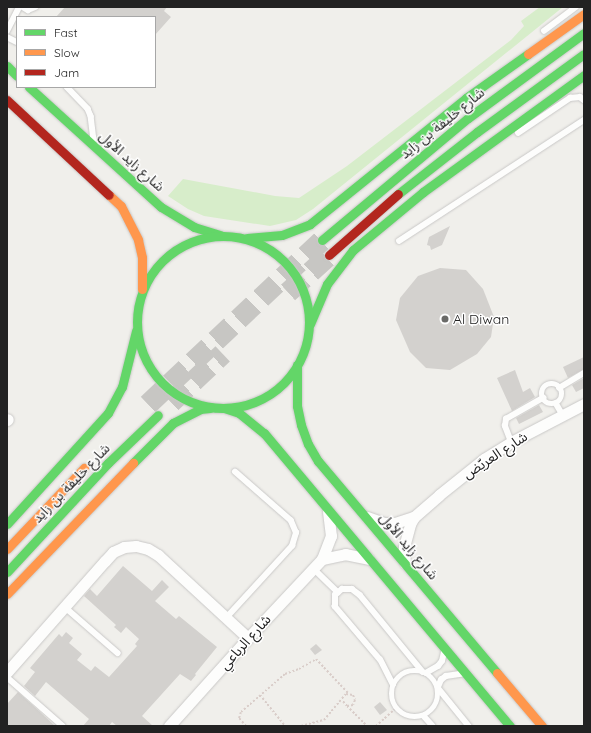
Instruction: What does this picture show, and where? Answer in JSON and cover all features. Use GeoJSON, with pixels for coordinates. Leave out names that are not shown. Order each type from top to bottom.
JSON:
{"type":"FeatureCollection","features":[{"type":"Feature","properties":{"kind":"main road"},"geometry":{"type":"LineString","coordinates":[[141,295],[151,275],[166,258],[174,252],[194,242],[205,239],[232,237],[261,238],[282,235],[310,224],[466,98],[584,14]]}},
{"type":"Feature","properties":{"kind":"main road","name":"شارع خليفة بن زايد"},"geometry":{"type":"LineString","coordinates":[[322,240],[468,118],[584,33]]}},
{"type":"Feature","properties":{"kind":"main road","name":"شارع خليفة بن زايد"},"geometry":{"type":"LineString","coordinates":[[328,255],[399,193],[477,132],[584,54]]}},
{"type":"Feature","properties":{"kind":"main road"},"geometry":{"type":"LineString","coordinates":[[7,66],[16,75]]}},
{"type":"Feature","properties":{"kind":"main road"},"geometry":{"type":"LineString","coordinates":[[7,594],[167,428],[186,415],[200,409],[241,406],[266,396],[280,386],[297,365],[303,352],[308,330],[322,295],[341,263],[353,250],[423,192],[584,75]]}},
{"type":"Feature","properties":{"kind":"main road","name":"شارع زايد الأول"},"geometry":{"type":"LineString","coordinates":[[31,88],[161,207],[194,227],[232,237]]}},
{"type":"Feature","properties":{"kind":"main road"},"geometry":{"type":"LineString","coordinates":[[7,100],[121,206],[138,240],[142,258],[143,277],[138,308],[137,327],[122,387],[108,413],[7,524]]}},
{"type":"Feature","properties":{"kind":"main road"},"geometry":{"type":"LineString","coordinates":[[232,237],[256,243],[273,253],[294,274],[306,301],[308,330]]}},
{"type":"Feature","properties":{"kind":"main road"},"geometry":{"type":"LineString","coordinates":[[137,327],[143,354],[157,378],[169,389],[183,398],[204,406],[219,408],[238,414],[264,433],[510,726]]}},
{"type":"Feature","properties":{"kind":"main road","name":"شارع زايد الأول"},"geometry":{"type":"LineString","coordinates":[[297,365],[297,406],[301,425],[308,444],[332,478],[542,726]]}},
{"type":"Feature","properties":{"kind":"main road","name":"شارع خليفة بن زايد"},"geometry":{"type":"LineString","coordinates":[[7,572],[108,463],[158,415]]}},
{"type":"Feature","properties":{"kind":"main road","name":"شارع خليفة بن زايد"},"geometry":{"type":"LineString","coordinates":[[7,549],[92,460]]}},
{"type":"Feature","properties":{"kind":"street","name":"شارع العريّض"},"geometry":{"type":"LineString","coordinates":[[365,516],[374,520],[390,523],[405,521],[414,517],[461,476],[511,442],[584,404]]}},
{"type":"Feature","properties":{"kind":"street","name":"شارع الرباعي"},"geometry":{"type":"LineString","coordinates":[[169,726],[322,559],[331,536],[328,510]]}},
{"type":"Feature","properties":{"kind":"street","name":"شارع العريّض"},"geometry":{"type":"LineString","coordinates":[[404,563],[405,539],[414,517]]}},
{"type":"Feature","properties":{"kind":"street"},"geometry":{"type":"LineString","coordinates":[[7,672],[113,552],[124,547],[136,546],[148,549],[158,556],[248,638]]}},
{"type":"Feature","properties":{"kind":"street"},"geometry":{"type":"LineString","coordinates":[[322,559],[345,554],[368,558]]}},
{"type":"Feature","properties":{"kind":"lane"},"geometry":{"type":"LineString","coordinates":[[7,31],[19,7]]}},
{"type":"Feature","properties":{"kind":"lane"},"geometry":{"type":"LineString","coordinates":[[23,7],[32,9]]}},
{"type":"Feature","properties":{"kind":"lane"},"geometry":{"type":"LineString","coordinates":[[541,34],[576,7]]}},
{"type":"Feature","properties":{"kind":"lane"},"geometry":{"type":"LineString","coordinates":[[7,37],[16,39]]}},
{"type":"Feature","properties":{"kind":"lane"},"geometry":{"type":"LineString","coordinates":[[466,98],[514,56]]}},
{"type":"Feature","properties":{"kind":"lane"},"geometry":{"type":"LineString","coordinates":[[67,88],[88,109],[91,116],[95,147]]}},
{"type":"Feature","properties":{"kind":"lane"},"geometry":{"type":"LineString","coordinates":[[515,136],[570,98],[580,97],[584,100]]}},
{"type":"Feature","properties":{"kind":"lane"},"geometry":{"type":"LineString","coordinates":[[400,241],[584,120]]}},
{"type":"Feature","properties":{"kind":"lane"},"geometry":{"type":"LineString","coordinates":[[423,192],[475,162]]}},
{"type":"Feature","properties":{"kind":"lane"},"geometry":{"type":"LineString","coordinates":[[559,388],[584,373]]}},
{"type":"Feature","properties":{"kind":"lane"},"geometry":{"type":"LineString","coordinates":[[553,384],[559,388],[561,398],[556,403],[549,403],[543,398],[542,391],[546,386],[553,384]]}},
{"type":"Feature","properties":{"kind":"lane"},"geometry":{"type":"LineString","coordinates":[[511,442],[505,426],[506,419],[543,398]]}},
{"type":"Feature","properties":{"kind":"lane"},"geometry":{"type":"LineString","coordinates":[[556,403],[562,415]]}},
{"type":"Feature","properties":{"kind":"lane"},"geometry":{"type":"LineString","coordinates":[[226,618],[292,546],[296,533],[291,522],[235,472]]}},
{"type":"Feature","properties":{"kind":"lane"},"geometry":{"type":"LineString","coordinates":[[313,568],[338,592]]}},
{"type":"Feature","properties":{"kind":"lane"},"geometry":{"type":"LineString","coordinates":[[393,686],[380,660],[335,607],[334,599],[338,592],[347,588],[356,591],[424,672],[433,679],[438,688],[469,726]]}},
{"type":"Feature","properties":{"kind":"lane"},"geometry":{"type":"LineString","coordinates":[[65,607],[118,653]]}},
{"type":"Feature","properties":{"kind":"lane"},"geometry":{"type":"LineString","coordinates":[[444,647],[442,661],[432,670],[424,672],[417,670],[400,676],[393,686],[392,695],[396,708],[405,715],[411,717],[424,716],[435,707],[441,680],[446,676],[461,674],[468,676]]}},
{"type":"Feature","properties":{"kind":"lane"},"geometry":{"type":"LineString","coordinates":[[7,677],[63,726]]}},
{"type":"Feature","properties":{"kind":"lane"},"geometry":{"type":"LineString","coordinates":[[424,716],[433,726]]}},
{"type":"Feature","properties":{"kind":"path"},"geometry":{"type":"LineString","coordinates":[[245,726],[240,720],[239,715],[260,695],[285,674],[299,669],[316,660],[348,693],[353,695],[355,700],[353,705],[347,706]]}},
{"type":"Feature","properties":{"kind":"path"},"geometry":{"type":"LineString","coordinates":[[301,726],[324,720],[342,700],[343,696],[348,693]]}},
{"type":"Feature","properties":{"kind":"path"},"geometry":{"type":"LineString","coordinates":[[260,695],[285,726]]}},
{"type":"Feature","properties":{"kind":"path"},"geometry":{"type":"LineString","coordinates":[[342,700],[367,726]]}},
{"type":"Feature","properties":{"kind":"path"},"geometry":{"type":"LineString","coordinates":[[376,726],[396,708]]}},
{"type":"Feature","properties":{"kind":"green space"},"geometry":{"type":"Polygon","coordinates":[[[540,7],[563,7],[313,209],[296,220],[270,226],[204,216],[188,209],[168,196],[183,179],[275,196],[299,198],[347,166],[511,40],[524,26],[521,21],[540,7]]]}},
{"type":"Feature","properties":{"kind":"building"},"geometry":{"type":"Polygon","coordinates":[[[65,7],[167,7],[164,11],[171,17],[156,34],[156,16],[57,16],[65,7]]]}},
{"type":"Feature","properties":{"kind":"building"},"geometry":{"type":"Polygon","coordinates":[[[450,226],[442,245],[431,250],[430,246],[427,245],[429,237],[450,226]]]}},
{"type":"Feature","properties":{"kind":"building","name":"Al Diwan"},"geometry":{"type":"Polygon","coordinates":[[[440,268],[466,270],[483,289],[494,317],[491,337],[477,354],[450,370],[426,368],[410,352],[396,320],[400,298],[418,276],[440,268]]]}},
{"type":"Feature","properties":{"kind":"building"},"geometry":{"type":"Polygon","coordinates":[[[584,357],[584,369],[568,378],[563,367],[584,357]]]}},
{"type":"Feature","properties":{"kind":"building"},"geometry":{"type":"Polygon","coordinates":[[[515,370],[523,392],[530,388],[535,397],[512,411],[497,378],[515,370]]]}},
{"type":"Feature","properties":{"kind":"building"},"geometry":{"type":"Polygon","coordinates":[[[584,378],[584,388],[576,392],[572,385],[584,378]]]}},
{"type":"Feature","properties":{"kind":"building"},"geometry":{"type":"Polygon","coordinates":[[[539,405],[543,412],[519,424],[516,418],[539,405]]]}},
{"type":"Feature","properties":{"kind":"building"},"geometry":{"type":"Polygon","coordinates":[[[123,566],[152,591],[162,580],[169,587],[155,601],[176,619],[179,616],[217,647],[191,681],[180,674],[142,716],[153,726],[117,726],[112,722],[109,726],[83,726],[89,719],[46,682],[35,696],[24,686],[35,672],[30,668],[59,634],[62,637],[66,632],[73,638],[69,643],[82,654],[77,660],[91,671],[95,666],[109,677],[137,646],[135,644],[139,639],[126,627],[121,633],[114,627],[116,625],[84,596],[90,589],[97,596],[123,566]]]}},
{"type":"Feature","properties":{"kind":"building"},"geometry":{"type":"Polygon","coordinates":[[[316,644],[322,650],[315,655],[310,649],[316,644]]]}},
{"type":"Feature","properties":{"kind":"building"},"geometry":{"type":"Polygon","coordinates":[[[18,692],[55,726],[7,726],[7,704],[18,692]]]}},
{"type":"Feature","properties":{"kind":"building"},"geometry":{"type":"Polygon","coordinates":[[[380,702],[387,710],[380,715],[374,707],[380,702]]]}},
{"type":"Feature","properties":{"kind":"tunnel"},"geometry":{"type":"LineString","coordinates":[[148,404],[322,240]]}},
{"type":"Feature","properties":{"kind":"tunnel"},"geometry":{"type":"LineString","coordinates":[[288,292],[329,255]]}},
{"type":"Feature","properties":{"kind":"tunnel"},"geometry":{"type":"LineString","coordinates":[[171,402],[223,353]]}},
{"type":"Feature","properties":{"kind":"traffic: fast"},"geometry":{"type":"LineString","coordinates":[[322,240],[468,118],[584,33]]}},
{"type":"Feature","properties":{"kind":"traffic: fast"},"geometry":{"type":"LineString","coordinates":[[247,238],[282,235],[310,224],[466,98],[528,54]]}},
{"type":"Feature","properties":{"kind":"traffic: fast"},"geometry":{"type":"LineString","coordinates":[[398,194],[477,132],[584,54]]}},
{"type":"Feature","properties":{"kind":"traffic: fast"},"geometry":{"type":"LineString","coordinates":[[7,66],[16,75]]}},
{"type":"Feature","properties":{"kind":"traffic: fast"},"geometry":{"type":"LineString","coordinates":[[310,324],[327,284],[353,250],[423,192],[584,75]]}},
{"type":"Feature","properties":{"kind":"traffic: fast"},"geometry":{"type":"LineString","coordinates":[[30,88],[161,207],[194,227],[221,235]]}},
{"type":"Feature","properties":{"kind":"traffic: fast"},"geometry":{"type":"LineString","coordinates":[[223,236],[240,238],[256,243],[271,251],[284,261],[294,274],[302,289],[307,305],[309,322],[307,339],[302,355],[294,370],[284,383],[271,393],[256,401],[240,406],[223,408],[206,406],[190,401],[175,393],[162,383],[152,370],[144,355],[139,339],[137,322],[139,305],[144,289],[152,274],[162,261],[175,251],[190,243],[206,238],[223,236]]}},
{"type":"Feature","properties":{"kind":"traffic: fast"},"geometry":{"type":"LineString","coordinates":[[7,524],[108,413],[122,387],[136,331]]}},
{"type":"Feature","properties":{"kind":"traffic: fast"},"geometry":{"type":"LineString","coordinates":[[297,365],[297,406],[301,425],[308,444],[318,461],[497,673]]}},
{"type":"Feature","properties":{"kind":"traffic: fast"},"geometry":{"type":"LineString","coordinates":[[133,463],[173,423],[200,409],[210,408]]}},
{"type":"Feature","properties":{"kind":"traffic: fast"},"geometry":{"type":"LineString","coordinates":[[224,408],[239,413],[264,433],[510,726]]}},
{"type":"Feature","properties":{"kind":"traffic: fast"},"geometry":{"type":"LineString","coordinates":[[7,572],[108,463],[158,415]]}},
{"type":"Feature","properties":{"kind":"traffic: slow"},"geometry":{"type":"LineString","coordinates":[[528,54],[584,14]]}},
{"type":"Feature","properties":{"kind":"traffic: slow"},"geometry":{"type":"LineString","coordinates":[[109,195],[121,206],[138,240],[142,258],[142,289]]}},
{"type":"Feature","properties":{"kind":"traffic: slow"},"geometry":{"type":"LineString","coordinates":[[7,594],[133,463]]}},
{"type":"Feature","properties":{"kind":"traffic: slow"},"geometry":{"type":"LineString","coordinates":[[7,549],[84,468]]}},
{"type":"Feature","properties":{"kind":"traffic: slow"},"geometry":{"type":"LineString","coordinates":[[497,673],[542,726]]}},
{"type":"Feature","properties":{"kind":"traffic: jam"},"geometry":{"type":"LineString","coordinates":[[7,100],[109,195]]}},
{"type":"Feature","properties":{"kind":"traffic: jam"},"geometry":{"type":"LineString","coordinates":[[329,255],[398,194]]}},
{"type":"Feature","properties":{"kind":"place","name":"Al Diwan"},"geometry":{"type":"Point","coordinates":[445,319]}}]}
